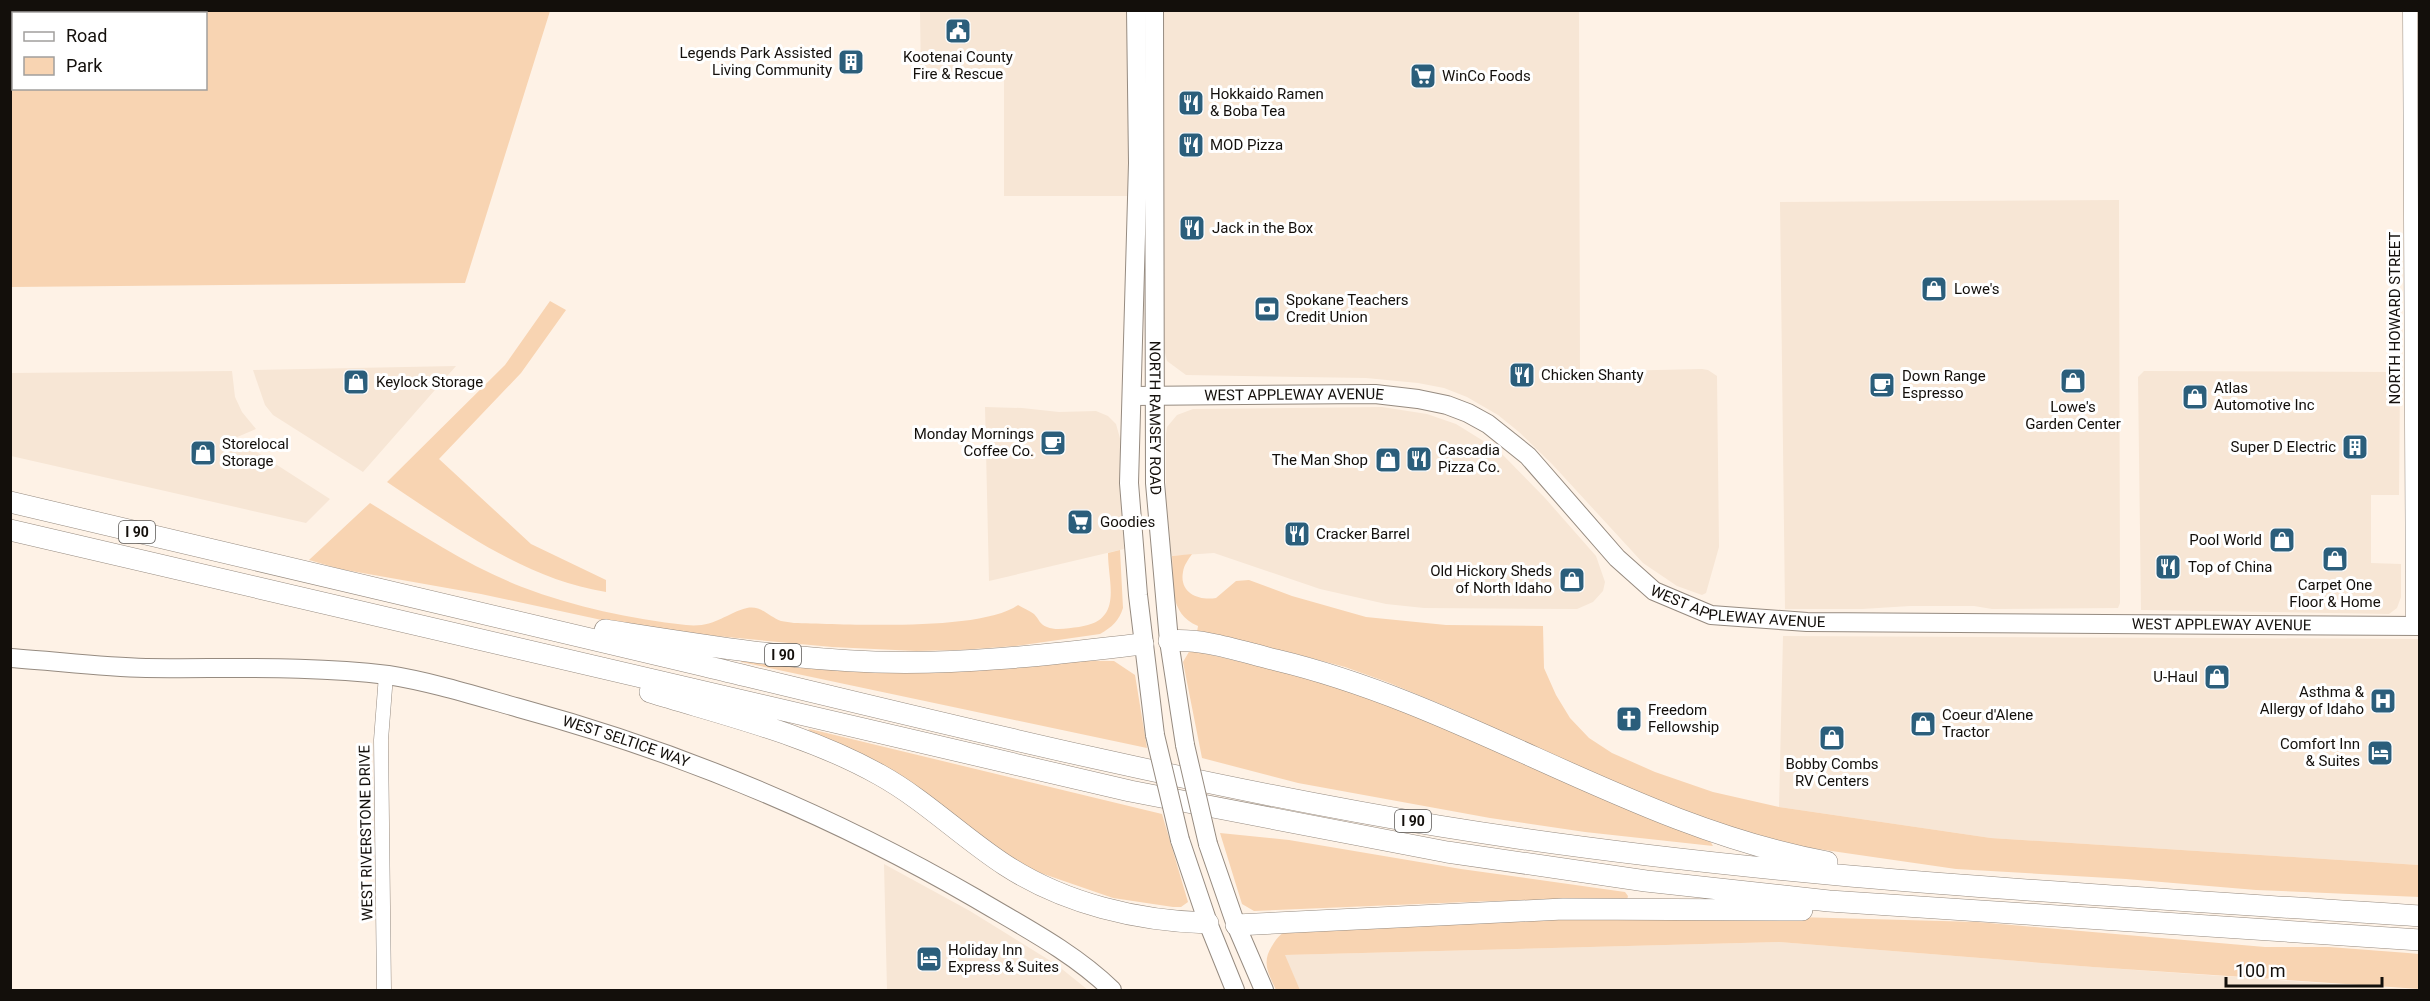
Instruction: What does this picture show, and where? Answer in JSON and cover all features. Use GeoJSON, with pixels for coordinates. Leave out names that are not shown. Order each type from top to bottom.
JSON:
{"type":"FeatureCollection","features":[{"type":"Feature","properties":{"kind":"highway","name":"I 90"},"geometry":{"type":"LineString","coordinates":[[10,502],[933,722],[1282,797],[1440,826],[1711,864],[1924,883],[2420,916]]}},
{"type":"Feature","properties":{"kind":"highway","name":"I 90"},"geometry":{"type":"LineString","coordinates":[[10,530],[237,585],[1130,791],[1447,852],[1646,881],[1829,901],[2420,940]]}},
{"type":"Feature","properties":{"kind":"highway","name":"I 90"},"geometry":{"type":"LineString","coordinates":[[426,601],[768,654],[876,662],[974,661],[1143,644]]}},
{"type":"Feature","properties":{"kind":"highway"},"geometry":{"type":"LineString","coordinates":[[480,640],[556,666],[776,731],[841,754],[882,776],[1005,865],[1038,884],[1071,898],[1112,910],[1191,923],[1208,923]]}},
{"type":"Feature","properties":{"kind":"highway"},"geometry":{"type":"LineString","coordinates":[[1169,641],[1185,640],[1230,649],[1354,681],[1423,707],[1602,788],[1714,834],[1792,856],[1924,883]]}},
{"type":"Feature","properties":{"kind":"highway","name":"I 90"},"geometry":{"type":"LineString","coordinates":[[2343,911],[2420,908]]}},
{"type":"Feature","properties":{"kind":"highway","name":"I 90"},"geometry":{"type":"LineString","coordinates":[[1236,925],[1563,909],[1931,909]]}},
{"type":"Feature","properties":{"kind":"highway"},"geometry":{"type":"LineString","coordinates":[[2304,933],[2420,947]]}},
{"type":"Feature","properties":{"kind":"main road","name":"NORTH RAMSEY ROAD"},"geometry":{"type":"LineString","coordinates":[[1136,10],[1138,164],[1129,483],[1143,644],[1155,735],[1180,840],[1208,923],[1235,990]]}},
{"type":"Feature","properties":{"kind":"main road","name":"NORTH RAMSEY ROAD"},"geometry":{"type":"LineString","coordinates":[[1154,10],[1155,483],[1169,641],[1185,745],[1208,844],[1236,925],[1264,990]]}},
{"type":"Feature","properties":{"kind":"main road","name":"WEST APPLEWAY AVENUE"},"geometry":{"type":"LineString","coordinates":[[1132,396],[1375,394],[1418,399],[1468,413],[1495,429],[1528,456],[1634,575],[1654,591],[1712,615],[1808,622],[2416,626]]}},
{"type":"Feature","properties":{"kind":"main road"},"geometry":{"type":"LineString","coordinates":[[1143,644],[1169,641]]}},
{"type":"Feature","properties":{"kind":"main road","name":"WEST SELTICE WAY"},"geometry":{"type":"LineString","coordinates":[[10,658],[86,666],[327,671],[386,675],[417,680],[559,719],[699,765],[754,787],[867,839],[920,866],[1011,919],[1088,968],[1112,990]]}},
{"type":"Feature","properties":{"kind":"main road","name":"WEST SELTICE WAY"},"geometry":{"type":"LineString","coordinates":[[10,670],[86,666]]}},
{"type":"Feature","properties":{"kind":"main road"},"geometry":{"type":"LineString","coordinates":[[1208,923],[1236,925]]}},
{"type":"Feature","properties":{"kind":"street","name":"NORTH HOWARD STREET"},"geometry":{"type":"LineString","coordinates":[[2410,10],[2416,626]]}},
{"type":"Feature","properties":{"kind":"street","name":"WEST RIVERSTONE DRIVE"},"geometry":{"type":"LineString","coordinates":[[384,990],[381,752],[386,675]]}},
{"type":"Feature","properties":{"kind":"shaded area"},"geometry":{"type":"Polygon","coordinates":[[[920,11],[1129,11],[1130,196],[1004,196],[1004,77],[921,78],[920,11]]]}},
{"type":"Feature","properties":{"kind":"shaded area"},"geometry":{"type":"Polygon","coordinates":[[[1158,11],[1579,11],[1580,376],[1613,371],[1702,369],[1717,376],[1719,547],[1706,593],[1702,595],[1677,586],[1643,563],[1552,464],[1519,432],[1498,415],[1467,397],[1444,388],[1418,383],[1366,378],[1186,375],[1167,361],[1163,345],[1158,11]]]}},
{"type":"Feature","properties":{"kind":"shaded area"},"geometry":{"type":"Polygon","coordinates":[[[2119,200],[2120,603],[2118,608],[1992,609],[1974,606],[1910,606],[1862,609],[1785,609],[1780,202],[2119,200]]]}},
{"type":"Feature","properties":{"kind":"shaded area"},"geometry":{"type":"Polygon","coordinates":[[[456,366],[363,472],[273,415],[265,405],[253,370],[456,366]]]}},
{"type":"Feature","properties":{"kind":"shaded area"},"geometry":{"type":"Polygon","coordinates":[[[232,371],[235,397],[242,412],[256,429],[235,438],[330,499],[306,523],[11,456],[11,373],[232,371]]]}},
{"type":"Feature","properties":{"kind":"shaded area"},"geometry":{"type":"Polygon","coordinates":[[[2144,371],[2391,372],[2397,375],[2400,381],[2399,495],[2371,495],[2371,563],[2401,564],[2401,597],[2397,608],[2389,614],[2141,610],[2138,377],[2144,371]]]}},
{"type":"Feature","properties":{"kind":"shaded area"},"geometry":{"type":"Polygon","coordinates":[[[985,407],[1059,412],[1096,411],[1108,416],[1116,424],[1121,442],[1124,549],[989,581],[985,407]]]}},
{"type":"Feature","properties":{"kind":"shaded area"},"geometry":{"type":"Polygon","coordinates":[[[1382,407],[1427,414],[1456,424],[1498,450],[1545,498],[1596,556],[1605,582],[1603,591],[1593,602],[1577,609],[1424,608],[1386,604],[1320,589],[1214,553],[1169,556],[1166,512],[1166,434],[1167,427],[1177,415],[1193,409],[1382,407]]]}},
{"type":"Feature","properties":{"kind":"shaded area"},"geometry":{"type":"Polygon","coordinates":[[[1783,636],[2419,639],[2419,865],[1991,838],[1779,807],[1783,636]]]}},
{"type":"Feature","properties":{"kind":"shaded area"},"geometry":{"type":"Polygon","coordinates":[[[884,864],[970,911],[1057,965],[1088,990],[887,990],[884,864]]]}},
{"type":"Feature","properties":{"kind":"shaded area"},"geometry":{"type":"Polygon","coordinates":[[[1779,942],[2420,990],[1300,990],[1284,955],[1779,942]]]}},
{"type":"Feature","properties":{"kind":"green space"},"geometry":{"type":"Polygon","coordinates":[[[10,11],[550,11],[465,283],[11,287],[10,11]]]}},
{"type":"Feature","properties":{"kind":"green space"},"geometry":{"type":"Polygon","coordinates":[[[550,301],[566,310],[521,373],[439,459],[531,544],[606,580],[606,592],[547,576],[491,549],[387,482],[505,365],[550,301]]]}},
{"type":"Feature","properties":{"kind":"green space"},"geometry":{"type":"Polygon","coordinates":[[[370,503],[463,559],[522,587],[623,616],[686,625],[705,624],[747,608],[757,608],[781,621],[794,623],[877,625],[944,623],[1000,614],[1018,605],[1034,614],[1047,627],[1058,629],[1079,627],[1103,617],[1108,609],[1111,588],[1108,553],[1120,550],[1123,608],[1114,623],[1100,634],[1016,646],[960,650],[916,651],[832,647],[684,633],[611,622],[481,594],[340,569],[309,560],[370,503]]]}},
{"type":"Feature","properties":{"kind":"green space"},"geometry":{"type":"Polygon","coordinates":[[[1192,554],[1186,563],[1183,579],[1187,590],[1197,597],[1216,598],[1236,581],[1249,580],[1292,596],[1366,617],[1446,625],[1543,626],[1544,668],[1556,695],[1570,718],[1589,738],[1612,753],[1655,772],[1713,792],[1779,807],[1991,838],[2419,865],[2419,897],[2256,890],[2126,879],[1956,869],[1755,840],[1547,754],[1455,710],[1387,682],[1345,667],[1288,652],[1197,632],[1198,626],[1188,620],[1177,606],[1173,587],[1172,556],[1192,554]]]}},
{"type":"Feature","properties":{"kind":"green space"},"geometry":{"type":"Polygon","coordinates":[[[1190,650],[1369,692],[1710,841],[1713,846],[1585,832],[1490,818],[1298,783],[1202,758],[1183,662],[1190,650]]]}},
{"type":"Feature","properties":{"kind":"green space"},"geometry":{"type":"Polygon","coordinates":[[[743,657],[1114,661],[1135,675],[1147,748],[741,662],[743,657]]]}},
{"type":"Feature","properties":{"kind":"green space"},"geometry":{"type":"Polygon","coordinates":[[[808,730],[1162,814],[1188,902],[1181,907],[1173,907],[1113,898],[1032,870],[833,742],[808,730]]]}},
{"type":"Feature","properties":{"kind":"green space"},"geometry":{"type":"Polygon","coordinates":[[[1220,833],[1289,840],[1461,869],[1625,892],[1628,896],[1627,900],[1490,901],[1254,911],[1242,904],[1220,833]]]}},
{"type":"Feature","properties":{"kind":"green space"},"geometry":{"type":"Polygon","coordinates":[[[1688,914],[1978,922],[2265,947],[2329,947],[2419,954],[2420,989],[2093,967],[1779,942],[1285,955],[1300,990],[1276,990],[1267,963],[1269,952],[1276,940],[1293,928],[1688,914]]]}},
{"type":"Feature","properties":{"kind":"place","name":"Kootenai County Fire & Rescue"},"geometry":{"type":"Point","coordinates":[958,31]}},
{"type":"Feature","properties":{"kind":"place","name":"Legends Park Assisted Living Community"},"geometry":{"type":"Point","coordinates":[851,62]}},
{"type":"Feature","properties":{"kind":"place","name":"WinCo Foods"},"geometry":{"type":"Point","coordinates":[1423,76]}},
{"type":"Feature","properties":{"kind":"place","name":"Hokkaido Ramen & Boba Tea"},"geometry":{"type":"Point","coordinates":[1191,103]}},
{"type":"Feature","properties":{"kind":"place","name":"MOD Pizza"},"geometry":{"type":"Point","coordinates":[1191,145]}},
{"type":"Feature","properties":{"kind":"place","name":"Jack in the Box"},"geometry":{"type":"Point","coordinates":[1192,228]}},
{"type":"Feature","properties":{"kind":"place","name":"Lowe's"},"geometry":{"type":"Point","coordinates":[1934,289]}},
{"type":"Feature","properties":{"kind":"place","name":"Spokane Teachers Credit Union"},"geometry":{"type":"Point","coordinates":[1267,309]}},
{"type":"Feature","properties":{"kind":"place","name":"Chicken Shanty"},"geometry":{"type":"Point","coordinates":[1522,375]}},
{"type":"Feature","properties":{"kind":"place","name":"Lowe's Garden Center"},"geometry":{"type":"Point","coordinates":[2073,381]}},
{"type":"Feature","properties":{"kind":"place","name":"Keylock Storage"},"geometry":{"type":"Point","coordinates":[356,382]}},
{"type":"Feature","properties":{"kind":"place","name":"Down Range Espresso"},"geometry":{"type":"Point","coordinates":[1882,385]}},
{"type":"Feature","properties":{"kind":"place","name":"Atlas Automotive Inc"},"geometry":{"type":"Point","coordinates":[2195,397]}},
{"type":"Feature","properties":{"kind":"place","name":"Monday Mornings Coffee Co."},"geometry":{"type":"Point","coordinates":[1053,443]}},
{"type":"Feature","properties":{"kind":"place","name":"Super D Electric"},"geometry":{"type":"Point","coordinates":[2355,447]}},
{"type":"Feature","properties":{"kind":"place","name":"Storelocal Storage"},"geometry":{"type":"Point","coordinates":[203,453]}},
{"type":"Feature","properties":{"kind":"place","name":"Cascadia Pizza Co."},"geometry":{"type":"Point","coordinates":[1419,459]}},
{"type":"Feature","properties":{"kind":"place","name":"The Man Shop"},"geometry":{"type":"Point","coordinates":[1388,460]}},
{"type":"Feature","properties":{"kind":"place","name":"Goodies"},"geometry":{"type":"Point","coordinates":[1080,522]}},
{"type":"Feature","properties":{"kind":"place","name":"Cracker Barrel"},"geometry":{"type":"Point","coordinates":[1297,534]}},
{"type":"Feature","properties":{"kind":"place","name":"Pool World"},"geometry":{"type":"Point","coordinates":[2282,540]}},
{"type":"Feature","properties":{"kind":"place","name":"Carpet One Floor & Home"},"geometry":{"type":"Point","coordinates":[2335,559]}},
{"type":"Feature","properties":{"kind":"place","name":"Top of China"},"geometry":{"type":"Point","coordinates":[2168,567]}},
{"type":"Feature","properties":{"kind":"place","name":"Old Hickory Sheds of North Idaho"},"geometry":{"type":"Point","coordinates":[1572,580]}},
{"type":"Feature","properties":{"kind":"place","name":"U-Haul"},"geometry":{"type":"Point","coordinates":[2217,677]}},
{"type":"Feature","properties":{"kind":"place","name":"Asthma & Allergy of Idaho"},"geometry":{"type":"Point","coordinates":[2383,701]}},
{"type":"Feature","properties":{"kind":"place","name":"Freedom Fellowship"},"geometry":{"type":"Point","coordinates":[1629,719]}},
{"type":"Feature","properties":{"kind":"place","name":"Coeur d'Alene Tractor"},"geometry":{"type":"Point","coordinates":[1923,724]}},
{"type":"Feature","properties":{"kind":"place","name":"Bobby Combs RV Centers"},"geometry":{"type":"Point","coordinates":[1832,738]}},
{"type":"Feature","properties":{"kind":"place","name":"Comfort Inn & Suites"},"geometry":{"type":"Point","coordinates":[2380,753]}},
{"type":"Feature","properties":{"kind":"place","name":"Holiday Inn Express & Suites"},"geometry":{"type":"Point","coordinates":[929,959]}}]}
